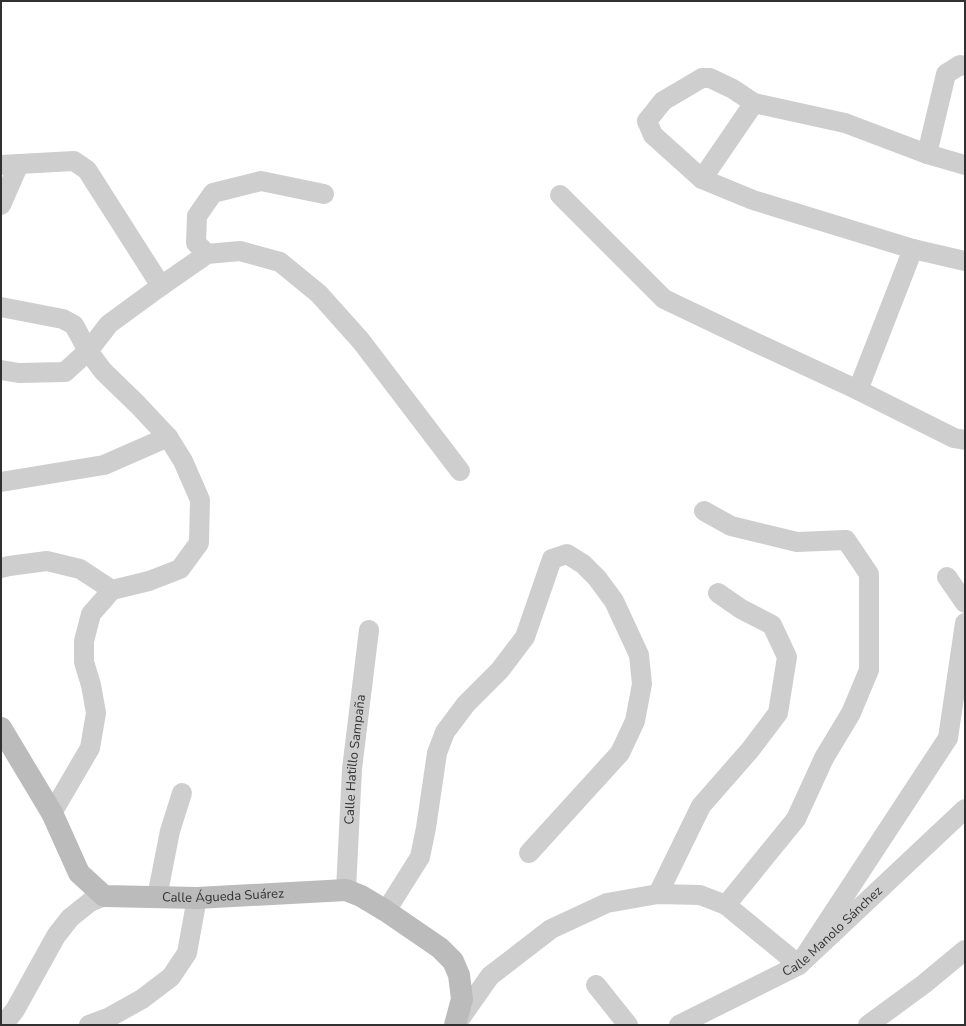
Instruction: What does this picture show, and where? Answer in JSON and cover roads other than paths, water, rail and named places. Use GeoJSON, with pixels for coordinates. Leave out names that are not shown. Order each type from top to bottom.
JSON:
{"type":"FeatureCollection","features":[{"type":"Feature","properties":{"kind":"street"},"geometry":{"type":"LineString","coordinates":[[927,154],[946,74],[960,65],[965,66]]}},
{"type":"Feature","properties":{"kind":"street"},"geometry":{"type":"LineString","coordinates":[[965,165],[927,154],[845,123],[754,103],[733,89],[710,78],[702,78],[663,101],[647,121],[653,135],[702,179],[754,200],[913,249],[965,261]]}},
{"type":"Feature","properties":{"kind":"street"},"geometry":{"type":"LineString","coordinates":[[702,179],[754,103]]}},
{"type":"Feature","properties":{"kind":"street"},"geometry":{"type":"LineString","coordinates":[[1,205],[10,164],[74,161],[87,170],[161,286]]}},
{"type":"Feature","properties":{"kind":"street"},"geometry":{"type":"LineString","coordinates":[[207,254],[196,243],[197,216],[213,193],[261,181],[324,194]]}},
{"type":"Feature","properties":{"kind":"street"},"geometry":{"type":"LineString","coordinates":[[560,195],[664,299],[858,390],[954,438],[965,440]]}},
{"type":"Feature","properties":{"kind":"street"},"geometry":{"type":"LineString","coordinates":[[858,390],[913,249]]}},
{"type":"Feature","properties":{"kind":"street"},"geometry":{"type":"LineString","coordinates":[[1,370],[19,373],[64,372],[88,351],[109,324],[207,254],[240,251],[280,262],[319,294],[361,341],[460,471]]}},
{"type":"Feature","properties":{"kind":"street"},"geometry":{"type":"LineString","coordinates":[[1,308],[63,319],[74,325],[88,351],[103,371],[168,437],[183,461],[200,500],[199,543],[180,569],[149,581],[112,590],[91,614],[84,641],[84,662],[91,685],[96,713],[90,748],[52,813]]}},
{"type":"Feature","properties":{"kind":"street"},"geometry":{"type":"LineString","coordinates":[[1,482],[104,465],[168,437]]}},
{"type":"Feature","properties":{"kind":"street"},"geometry":{"type":"LineString","coordinates":[[704,511],[731,526],[797,542],[846,540],[869,574],[869,670],[851,713],[824,758],[796,819],[726,905]]}},
{"type":"Feature","properties":{"kind":"street"},"geometry":{"type":"LineString","coordinates":[[386,911],[420,857],[426,828],[437,753],[445,732],[466,704],[500,670],[525,637],[552,559],[567,554],[583,564],[597,578],[614,601],[638,655],[642,684],[635,721],[620,753],[529,853]]}},
{"type":"Feature","properties":{"kind":"street"},"geometry":{"type":"LineString","coordinates":[[1,568],[47,561],[80,569],[112,590]]}},
{"type":"Feature","properties":{"kind":"street"},"geometry":{"type":"LineString","coordinates":[[947,577],[965,603]]}},
{"type":"Feature","properties":{"kind":"street"},"geometry":{"type":"LineString","coordinates":[[658,894],[701,806],[750,750],[778,713],[787,657],[772,625],[741,609],[718,593]]}},
{"type":"Feature","properties":{"kind":"street"},"geometry":{"type":"LineString","coordinates":[[456,1025],[490,976],[551,929],[607,903],[658,894],[700,895],[726,905],[799,965],[948,738],[965,623]]}},
{"type":"Feature","properties":{"kind":"street","name":"Calle Hatillo Sampaña"},"geometry":{"type":"LineString","coordinates":[[346,890],[352,769],[369,630]]}},
{"type":"Feature","properties":{"kind":"street"},"geometry":{"type":"LineString","coordinates":[[1,728],[52,813],[79,873],[104,896],[90,902],[70,918],[56,936],[15,1010],[3,1025]]}},
{"type":"Feature","properties":{"kind":"street"},"geometry":{"type":"LineString","coordinates":[[157,897],[170,831],[182,793]]}},
{"type":"Feature","properties":{"kind":"street","name":"Calle Manolo Sánchez"},"geometry":{"type":"LineString","coordinates":[[680,1025],[799,965],[965,809]]}},
{"type":"Feature","properties":{"kind":"street","name":"Calle Águeda Suárez"},"geometry":{"type":"LineString","coordinates":[[104,896],[197,898],[346,890],[361,896],[386,911],[440,948],[453,961],[459,975],[462,999],[456,1025]]}},
{"type":"Feature","properties":{"kind":"street"},"geometry":{"type":"LineString","coordinates":[[89,1025],[108,1018],[142,999],[171,977],[187,953],[197,898]]}},
{"type":"Feature","properties":{"kind":"street"},"geometry":{"type":"LineString","coordinates":[[868,1025],[924,984],[965,950]]}},
{"type":"Feature","properties":{"kind":"street"},"geometry":{"type":"LineString","coordinates":[[596,985],[628,1025]]}}]}
